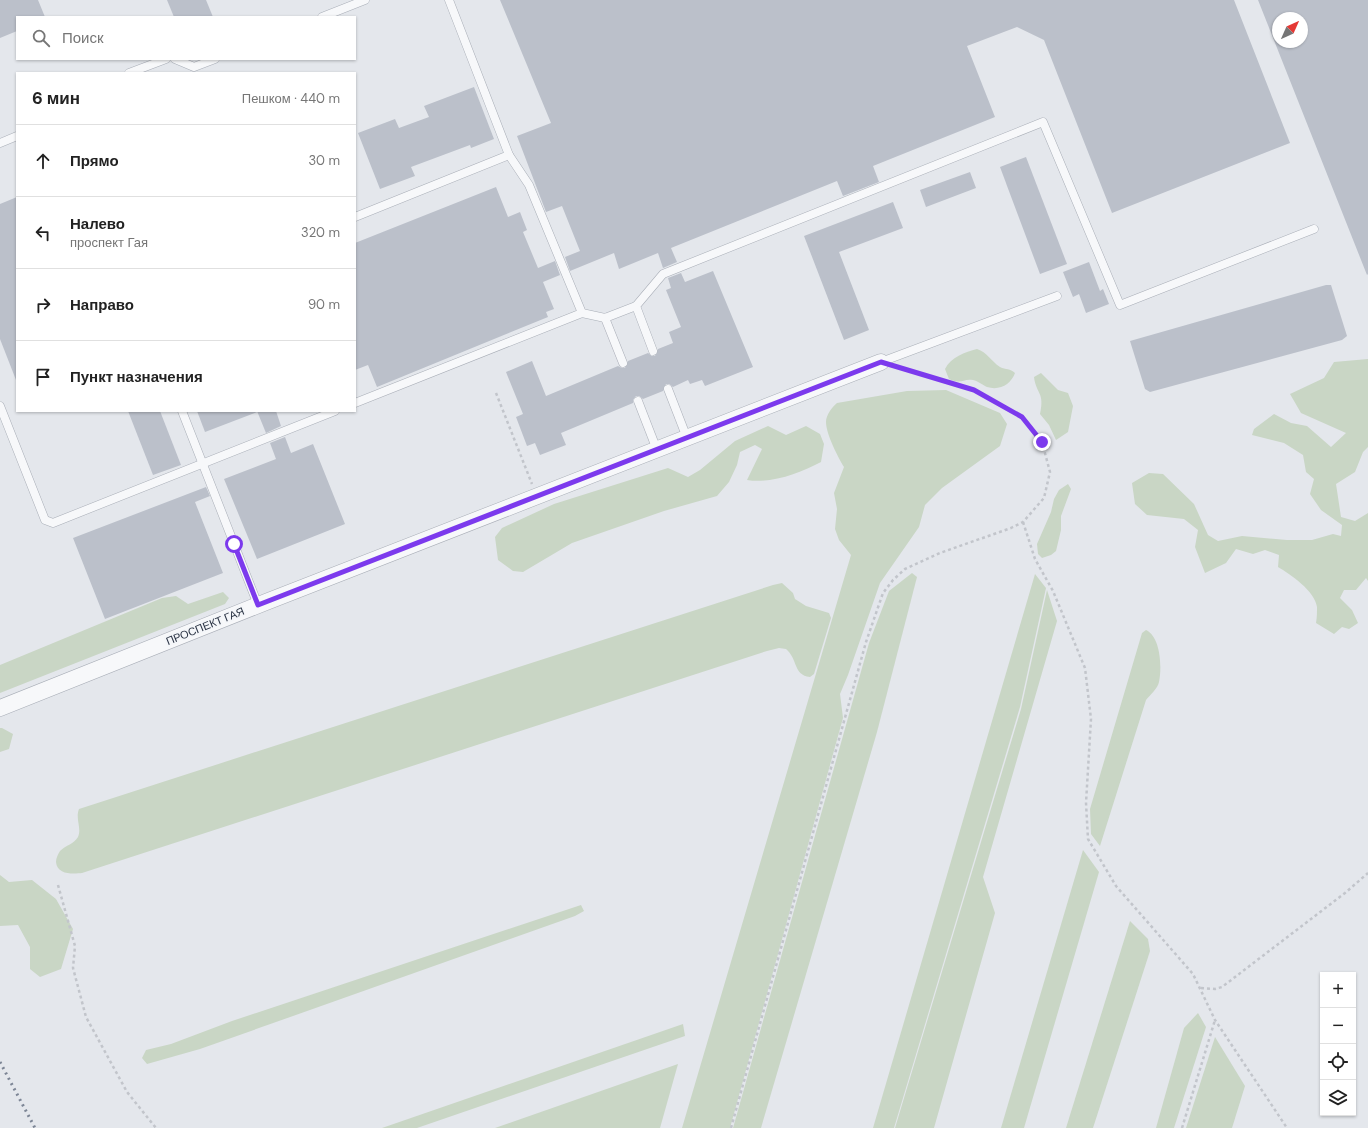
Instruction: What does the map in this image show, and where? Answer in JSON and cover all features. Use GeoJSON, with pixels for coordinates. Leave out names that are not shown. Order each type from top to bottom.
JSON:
{"type":"FeatureCollection","features":[{"type":"Feature","properties":{"kind":"street","name":"ПРОСПЕКТ ГАЯ"},"geometry":{"type":"LineString","coordinates":[[0,708],[258,605],[881,362]]}},
{"type":"Feature","properties":{"kind":"lane"},"geometry":{"type":"LineString","coordinates":[[325,16],[365,0]]}},
{"type":"Feature","properties":{"kind":"lane"},"geometry":{"type":"LineString","coordinates":[[449,0],[509,155],[529,185],[582,313]]}},
{"type":"Feature","properties":{"kind":"lane"},"geometry":{"type":"LineString","coordinates":[[132,72],[163,60]]}},
{"type":"Feature","properties":{"kind":"lane"},"geometry":{"type":"LineString","coordinates":[[177,60],[194,67],[212,60]]}},
{"type":"Feature","properties":{"kind":"lane"},"geometry":{"type":"LineString","coordinates":[[356,403],[582,313],[605,318],[636,306],[663,274],[1043,122],[1120,305],[1314,229]]}},
{"type":"Feature","properties":{"kind":"lane"},"geometry":{"type":"LineString","coordinates":[[0,143],[16,136]]}},
{"type":"Feature","properties":{"kind":"lane"},"geometry":{"type":"LineString","coordinates":[[356,217],[509,155]]}},
{"type":"Feature","properties":{"kind":"lane"},"geometry":{"type":"LineString","coordinates":[[881,362],[1057,296]]}},
{"type":"Feature","properties":{"kind":"lane"},"geometry":{"type":"LineString","coordinates":[[636,306],[653,351]]}},
{"type":"Feature","properties":{"kind":"lane"},"geometry":{"type":"LineString","coordinates":[[605,318],[623,364]]}},
{"type":"Feature","properties":{"kind":"lane"},"geometry":{"type":"LineString","coordinates":[[668,389],[687,438]]}},
{"type":"Feature","properties":{"kind":"lane"},"geometry":{"type":"LineString","coordinates":[[638,401],[657,450]]}},
{"type":"Feature","properties":{"kind":"lane"},"geometry":{"type":"LineString","coordinates":[[0,406],[45,520],[53,523],[332,412]]}},
{"type":"Feature","properties":{"kind":"lane"},"geometry":{"type":"LineString","coordinates":[[182,412],[258,605]]}},
{"type":"Feature","properties":{"kind":"path"},"geometry":{"type":"LineString","coordinates":[[731,1128],[866,642],[883,593],[893,580],[905,569],[940,553],[1011,528],[1023,522],[1044,498],[1050,472],[1042,442],[1022,417],[974,390],[881,362]]}},
{"type":"Feature","properties":{"kind":"path"},"geometry":{"type":"LineString","coordinates":[[496,393],[537,496]]}},
{"type":"Feature","properties":{"kind":"path"},"geometry":{"type":"LineString","coordinates":[[1023,522],[1035,559],[1053,591],[1085,668],[1091,719],[1086,803],[1088,839],[1116,886],[1194,974],[1215,1020],[1287,1128]]}},
{"type":"Feature","properties":{"kind":"path"},"geometry":{"type":"LineString","coordinates":[[1200,988],[1215,989],[1222,987],[1345,893],[1368,873]]}},
{"type":"Feature","properties":{"kind":"path"},"geometry":{"type":"LineString","coordinates":[[58,885],[75,946],[73,968],[86,1017],[127,1092],[156,1128]]}},
{"type":"Feature","properties":{"kind":"path"},"geometry":{"type":"LineString","coordinates":[[1182,1128],[1215,1020]]}},
{"type":"Feature","properties":{"kind":"green space"},"geometry":{"type":"Polygon","coordinates":[[[977,349],[984,352],[1000,367],[1011,370],[1015,373],[1008,383],[1001,387],[992,388],[973,380],[953,381],[949,379],[945,369],[951,361],[963,353],[977,349]]]}},
{"type":"Feature","properties":{"kind":"green space"},"geometry":{"type":"Polygon","coordinates":[[[1368,359],[1368,447],[1363,452],[1355,472],[1336,484],[1341,517],[1355,521],[1368,513],[1368,581],[1366,578],[1356,590],[1344,590],[1340,598],[1352,610],[1358,623],[1349,629],[1342,627],[1334,634],[1316,623],[1317,607],[1312,595],[1289,574],[1278,567],[1279,555],[1265,550],[1253,554],[1236,549],[1226,563],[1205,573],[1195,547],[1198,530],[1184,519],[1147,515],[1135,504],[1132,483],[1149,473],[1163,474],[1194,504],[1208,535],[1218,541],[1242,536],[1287,540],[1312,540],[1333,534],[1341,536],[1342,525],[1321,510],[1310,494],[1314,479],[1306,472],[1303,455],[1284,443],[1252,435],[1254,429],[1274,414],[1291,423],[1307,426],[1331,447],[1346,433],[1301,413],[1290,394],[1324,378],[1334,362],[1368,359]]]}},
{"type":"Feature","properties":{"kind":"green space"},"geometry":{"type":"Polygon","coordinates":[[[1041,373],[1058,390],[1068,393],[1073,406],[1068,432],[1056,440],[1049,425],[1040,414],[1041,397],[1036,387],[1034,377],[1041,373]]]}},
{"type":"Feature","properties":{"kind":"green space"},"geometry":{"type":"Polygon","coordinates":[[[946,390],[1000,413],[1007,424],[1000,446],[942,488],[925,505],[919,527],[880,583],[840,694],[843,718],[730,1128],[682,1128],[851,555],[839,540],[835,529],[837,509],[834,493],[844,467],[828,433],[826,422],[828,414],[837,403],[907,391],[946,390]]]}},
{"type":"Feature","properties":{"kind":"green space"},"geometry":{"type":"Polygon","coordinates":[[[768,426],[786,435],[806,426],[820,434],[824,444],[821,462],[786,477],[756,481],[747,480],[762,449],[755,445],[740,452],[737,465],[729,482],[717,496],[664,511],[572,543],[523,572],[513,571],[498,560],[495,537],[502,528],[554,504],[668,468],[688,477],[700,470],[735,441],[768,426]]]}},
{"type":"Feature","properties":{"kind":"green space"},"geometry":{"type":"Polygon","coordinates":[[[1068,484],[1071,489],[1061,516],[1061,530],[1056,551],[1051,555],[1042,558],[1038,554],[1037,544],[1051,512],[1054,499],[1059,490],[1068,484]]]}},
{"type":"Feature","properties":{"kind":"green space"},"geometry":{"type":"Polygon","coordinates":[[[912,573],[917,577],[877,732],[761,1128],[733,1128],[869,643],[889,591],[912,573]]]}},
{"type":"Feature","properties":{"kind":"green space"},"geometry":{"type":"Polygon","coordinates":[[[1035,574],[1046,588],[1020,707],[894,1128],[873,1128],[1035,574]]]}},
{"type":"Feature","properties":{"kind":"green space"},"geometry":{"type":"Polygon","coordinates":[[[782,583],[793,593],[795,599],[806,606],[829,613],[831,618],[814,674],[810,677],[805,676],[798,670],[790,653],[786,649],[779,648],[767,651],[82,873],[66,873],[57,866],[56,859],[60,851],[78,837],[79,809],[782,583]]]}},
{"type":"Feature","properties":{"kind":"green space"},"geometry":{"type":"Polygon","coordinates":[[[1047,590],[1057,621],[983,877],[995,913],[934,1128],[895,1128],[1021,709],[1047,590]]]}},
{"type":"Feature","properties":{"kind":"green space"},"geometry":{"type":"Polygon","coordinates":[[[223,592],[229,598],[225,604],[0,693],[0,665],[162,598],[176,596],[188,604],[223,592]]]}},
{"type":"Feature","properties":{"kind":"green space"},"geometry":{"type":"Polygon","coordinates":[[[1146,630],[1155,639],[1159,653],[1159,682],[1156,689],[1146,700],[1100,846],[1091,834],[1090,809],[1142,633],[1146,630]]]}},
{"type":"Feature","properties":{"kind":"green space"},"geometry":{"type":"Polygon","coordinates":[[[0,728],[13,734],[9,749],[0,752],[0,728]]]}},
{"type":"Feature","properties":{"kind":"green space"},"geometry":{"type":"Polygon","coordinates":[[[1083,850],[1099,872],[1024,1128],[1001,1128],[1083,850]]]}},
{"type":"Feature","properties":{"kind":"green space"},"geometry":{"type":"Polygon","coordinates":[[[0,875],[9,882],[32,880],[56,899],[73,929],[61,969],[40,977],[30,969],[30,947],[18,925],[0,926],[0,875]]]}},
{"type":"Feature","properties":{"kind":"green space"},"geometry":{"type":"Polygon","coordinates":[[[581,905],[584,911],[575,916],[200,1049],[147,1064],[142,1058],[146,1050],[171,1044],[232,1021],[581,905]]]}},
{"type":"Feature","properties":{"kind":"green space"},"geometry":{"type":"Polygon","coordinates":[[[1130,921],[1148,939],[1150,951],[1093,1128],[1066,1128],[1130,921]]]}},
{"type":"Feature","properties":{"kind":"green space"},"geometry":{"type":"Polygon","coordinates":[[[1198,1013],[1206,1027],[1174,1128],[1156,1128],[1184,1028],[1198,1013]]]}},
{"type":"Feature","properties":{"kind":"green space"},"geometry":{"type":"Polygon","coordinates":[[[683,1024],[685,1036],[417,1128],[382,1128],[683,1024]]]}},
{"type":"Feature","properties":{"kind":"green space"},"geometry":{"type":"Polygon","coordinates":[[[1215,1037],[1245,1086],[1232,1128],[1186,1128],[1215,1037]]]}},
{"type":"Feature","properties":{"kind":"green space"},"geometry":{"type":"Polygon","coordinates":[[[678,1064],[660,1128],[495,1128],[678,1064]]]}},
{"type":"Feature","properties":{"kind":"building"},"geometry":{"type":"Polygon","coordinates":[[[0,0],[38,0],[45,16],[16,16],[16,31],[0,38],[0,0]]]}},
{"type":"Feature","properties":{"kind":"building"},"geometry":{"type":"Polygon","coordinates":[[[167,0],[206,0],[213,16],[174,16],[167,0]]]}},
{"type":"Feature","properties":{"kind":"building"},"geometry":{"type":"Polygon","coordinates":[[[500,0],[1234,0],[1290,143],[1112,213],[1044,40],[1017,27],[967,46],[995,117],[873,166],[879,182],[843,196],[837,181],[671,248],[677,262],[663,268],[658,253],[619,269],[614,253],[570,271],[565,257],[580,251],[562,206],[546,212],[517,136],[551,123],[500,0]]]}},
{"type":"Feature","properties":{"kind":"building"},"geometry":{"type":"Polygon","coordinates":[[[1258,0],[1368,0],[1367,275],[1277,48],[1308,48],[1308,12],[1272,12],[1272,35],[1258,0]]]}},
{"type":"Feature","properties":{"kind":"building"},"geometry":{"type":"Polygon","coordinates":[[[474,87],[494,139],[471,148],[470,145],[411,167],[415,176],[380,189],[358,133],[395,119],[399,128],[429,117],[424,106],[474,87]]]}},
{"type":"Feature","properties":{"kind":"building"},"geometry":{"type":"Polygon","coordinates":[[[1026,157],[1067,264],[1040,274],[1000,167],[1026,157]]]}},
{"type":"Feature","properties":{"kind":"building"},"geometry":{"type":"Polygon","coordinates":[[[970,172],[976,188],[926,207],[920,190],[970,172]]]}},
{"type":"Feature","properties":{"kind":"building"},"geometry":{"type":"Polygon","coordinates":[[[496,187],[508,217],[520,212],[527,230],[523,232],[538,268],[555,261],[560,275],[543,282],[554,309],[546,312],[548,317],[377,387],[368,365],[356,370],[356,243],[496,187]]]}},
{"type":"Feature","properties":{"kind":"building"},"geometry":{"type":"Polygon","coordinates":[[[16,197],[16,380],[0,339],[0,204],[16,197]]]}},
{"type":"Feature","properties":{"kind":"building"},"geometry":{"type":"Polygon","coordinates":[[[893,202],[903,228],[839,252],[869,330],[844,340],[804,236],[893,202]]]}},
{"type":"Feature","properties":{"kind":"building"},"geometry":{"type":"Polygon","coordinates":[[[1089,262],[1100,291],[1103,289],[1109,304],[1086,313],[1079,294],[1073,297],[1063,272],[1089,262]]]}},
{"type":"Feature","properties":{"kind":"building"},"geometry":{"type":"Polygon","coordinates":[[[713,271],[753,367],[705,386],[702,380],[690,384],[688,380],[673,387],[666,384],[663,391],[643,399],[636,396],[633,403],[561,433],[566,445],[540,455],[535,443],[527,446],[516,417],[523,414],[506,372],[532,361],[546,396],[618,366],[625,368],[628,361],[648,353],[655,356],[658,349],[673,343],[669,332],[681,327],[666,290],[671,288],[668,278],[681,273],[685,282],[713,271]]]}},
{"type":"Feature","properties":{"kind":"building"},"geometry":{"type":"Polygon","coordinates":[[[1326,285],[1331,285],[1347,336],[1342,340],[1150,392],[1145,389],[1130,341],[1326,285]]]}},
{"type":"Feature","properties":{"kind":"building"},"geometry":{"type":"Polygon","coordinates":[[[128,412],[160,412],[181,465],[153,475],[128,412]]]}},
{"type":"Feature","properties":{"kind":"building"},"geometry":{"type":"Polygon","coordinates":[[[197,412],[257,412],[205,432],[197,412]]]}},
{"type":"Feature","properties":{"kind":"building"},"geometry":{"type":"Polygon","coordinates":[[[257,412],[276,412],[281,426],[266,433],[257,412]]]}},
{"type":"Feature","properties":{"kind":"building"},"geometry":{"type":"Polygon","coordinates":[[[285,437],[291,453],[313,444],[345,524],[257,559],[224,479],[276,459],[270,443],[285,437]]]}},
{"type":"Feature","properties":{"kind":"building"},"geometry":{"type":"Polygon","coordinates":[[[206,487],[210,496],[195,502],[223,573],[105,619],[73,538],[206,487]]]}},
{"type":"Feature","properties":{"kind":"railway"},"geometry":{"type":"LineString","coordinates":[[0,1062],[35,1128]]}},
{"type":"Feature","properties":{"kind":"route"},"geometry":{"type":"LineString","coordinates":[[234,544],[258,605],[881,362],[974,390],[1022,417],[1042,442]]}}]}
